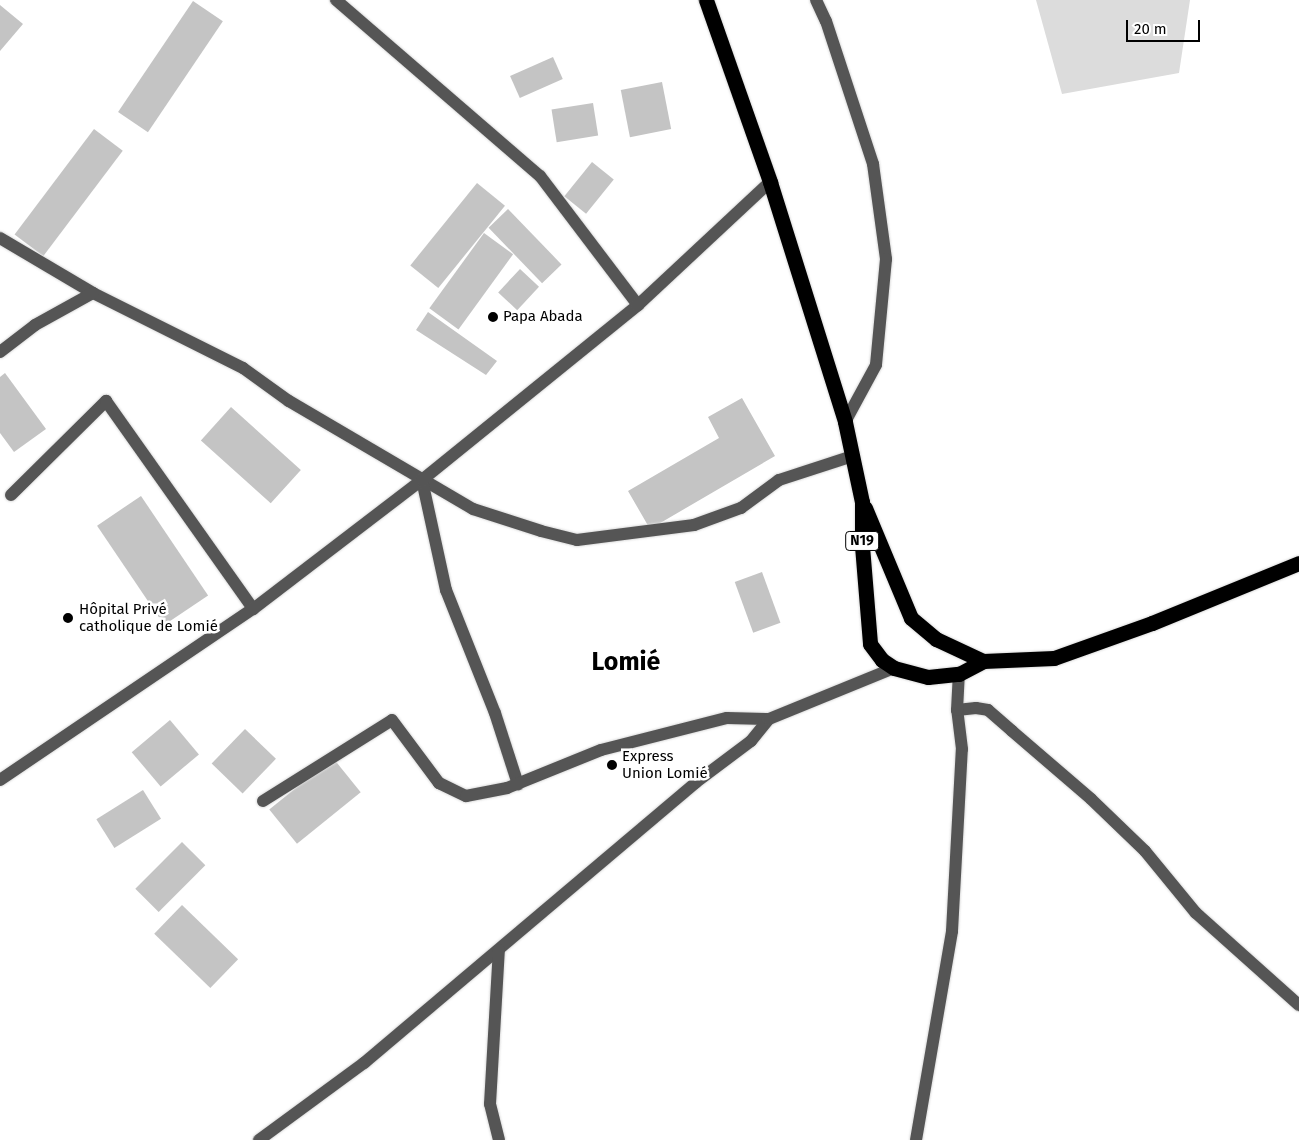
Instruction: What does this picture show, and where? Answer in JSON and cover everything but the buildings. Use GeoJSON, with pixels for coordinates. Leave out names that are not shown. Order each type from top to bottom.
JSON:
{"type":"FeatureCollection","features":[{"type":"Feature","properties":{"kind":"highway","name":"N19"},"geometry":{"type":"LineString","coordinates":[[706,0],[770,182],[845,422],[862,502],[862,546],[870,644],[882,660],[894,668],[928,677],[959,674],[983,661],[1054,658],[1152,623],[1299,562]]}},
{"type":"Feature","properties":{"kind":"highway"},"geometry":{"type":"LineString","coordinates":[[862,502],[911,618],[936,639],[983,661]]}},
{"type":"Feature","properties":{"kind":"street"},"geometry":{"type":"LineString","coordinates":[[336,0],[540,176],[638,305]]}},
{"type":"Feature","properties":{"kind":"street"},"geometry":{"type":"LineString","coordinates":[[816,0],[826,21],[873,164],[886,259],[876,364],[845,422]]}},
{"type":"Feature","properties":{"kind":"street"},"geometry":{"type":"LineString","coordinates":[[0,780],[253,609],[422,480],[638,305],[770,182]]}},
{"type":"Feature","properties":{"kind":"street"},"geometry":{"type":"LineString","coordinates":[[0,238],[93,293],[243,368],[289,401],[473,509],[577,540],[694,526],[741,508],[780,480],[853,456]]}},
{"type":"Feature","properties":{"kind":"street"},"geometry":{"type":"LineString","coordinates":[[0,352],[34,325],[93,293]]}},
{"type":"Feature","properties":{"kind":"street"},"geometry":{"type":"LineString","coordinates":[[11,495],[106,401],[253,609]]}},
{"type":"Feature","properties":{"kind":"street"},"geometry":{"type":"LineString","coordinates":[[422,480],[446,590],[495,713],[518,784]]}},
{"type":"Feature","properties":{"kind":"street"},"geometry":{"type":"LineString","coordinates":[[264,801],[392,720],[439,782],[466,796],[518,784],[601,750],[727,718],[769,719],[894,668]]}},
{"type":"Feature","properties":{"kind":"street"},"geometry":{"type":"LineString","coordinates":[[916,1140],[952,931],[962,749],[957,710],[959,674]]}},
{"type":"Feature","properties":{"kind":"street"},"geometry":{"type":"LineString","coordinates":[[957,710],[976,708],[988,710],[1138,845],[1196,913],[1299,1005]]}},
{"type":"Feature","properties":{"kind":"street"},"geometry":{"type":"LineString","coordinates":[[259,1140],[364,1063],[695,782],[751,741],[769,719]]}},
{"type":"Feature","properties":{"kind":"street"},"geometry":{"type":"LineString","coordinates":[[499,950],[490,1104],[499,1140]]}},
{"type":"Feature","properties":{"kind":"shaded area"},"geometry":{"type":"Polygon","coordinates":[[[1036,0],[1190,0],[1179,73],[1062,94],[1036,0]]]}},
{"type":"Feature","properties":{"kind":"place","name":"Papa Abada"},"geometry":{"type":"Point","coordinates":[493,317]}},
{"type":"Feature","properties":{"kind":"place","name":"Hôpital Privé catholique de Lomié"},"geometry":{"type":"Point","coordinates":[68,618]}},
{"type":"Feature","properties":{"kind":"place","name":"Express Union Lomié"},"geometry":{"type":"Point","coordinates":[612,765]}},
{"type":"Feature","properties":{"kind":"district","name":"Lomié"},"geometry":{"type":"Point","coordinates":[626,662]}}]}
